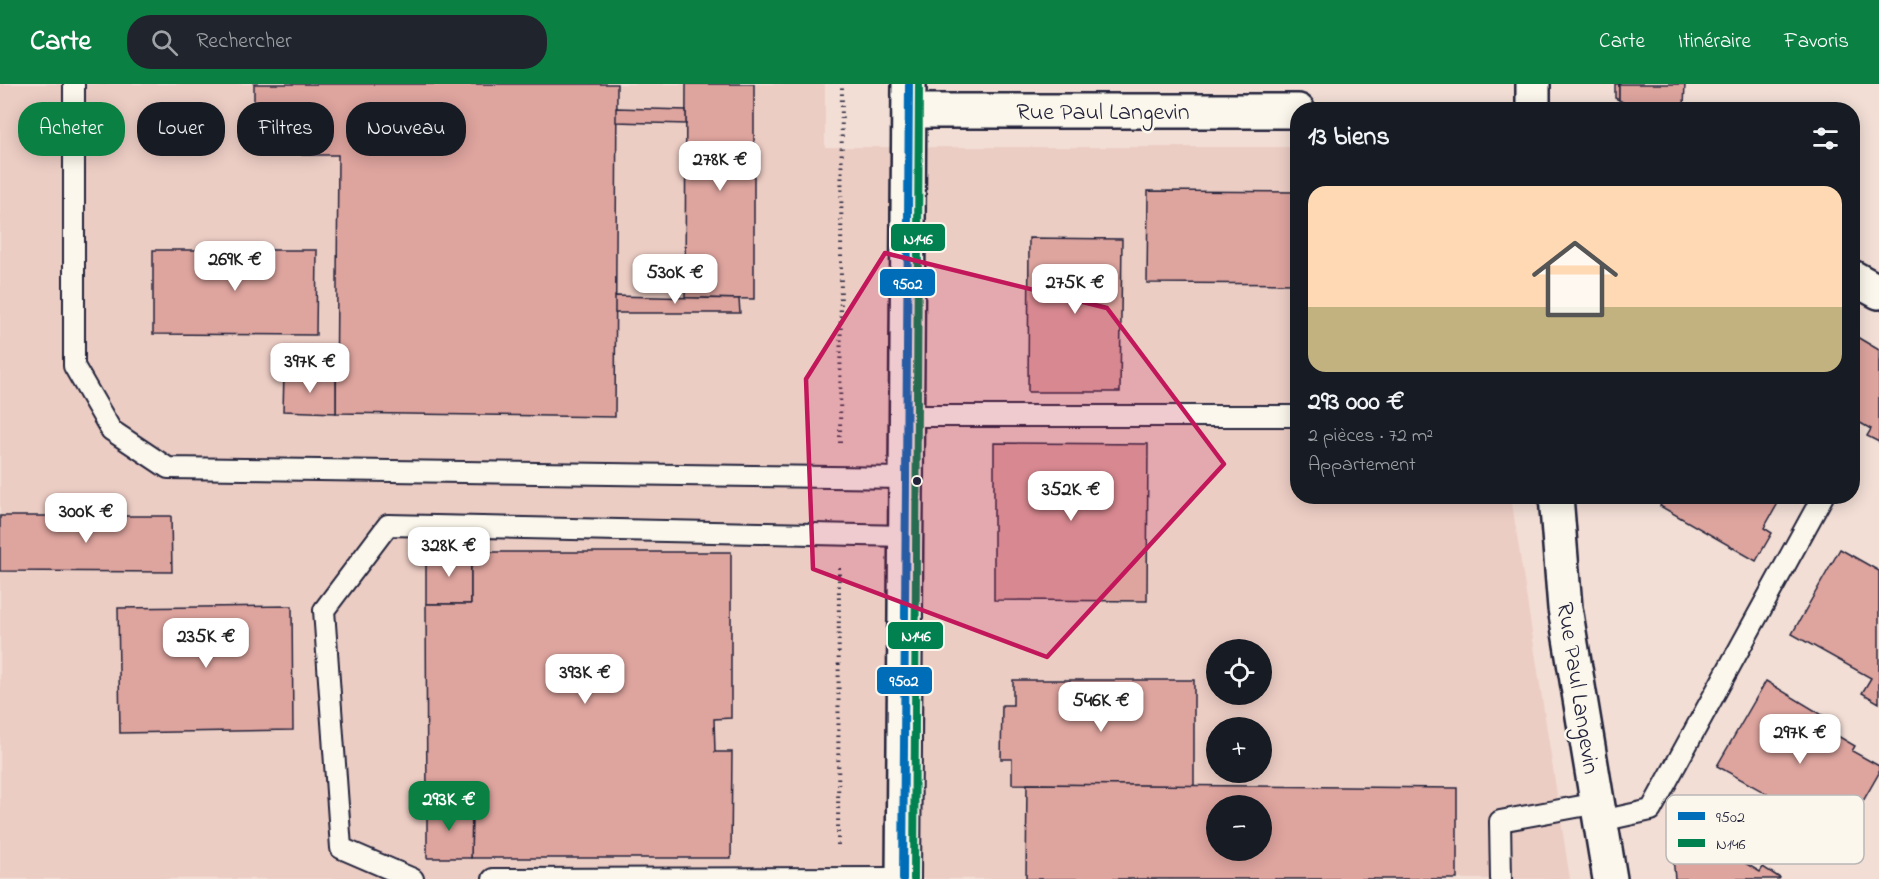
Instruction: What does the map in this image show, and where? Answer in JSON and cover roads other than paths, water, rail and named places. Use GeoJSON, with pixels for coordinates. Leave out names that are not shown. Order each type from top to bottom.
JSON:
{"type":"FeatureCollection","features":[{"type":"Feature","properties":{"kind":"street"},"geometry":{"type":"LineString","coordinates":[[1533,84],[1533,102]]}},
{"type":"Feature","properties":{"kind":"street"},"geometry":{"type":"LineString","coordinates":[[903,879],[909,98]]}},
{"type":"Feature","properties":{"kind":"street","name":"Rue Paul Langevin"},"geometry":{"type":"LineString","coordinates":[[909,98],[1290,111]]}},
{"type":"Feature","properties":{"kind":"street"},"geometry":{"type":"LineString","coordinates":[[1860,281],[1879,292]]}},
{"type":"Feature","properties":{"kind":"street","name":"Rue Paul Langevin"},"geometry":{"type":"LineString","coordinates":[[1557,504],[1565,608],[1610,879]]}},
{"type":"Feature","properties":{"kind":"lane"},"geometry":{"type":"LineString","coordinates":[[74,84],[74,366],[111,430],[168,468],[906,478]]}},
{"type":"Feature","properties":{"kind":"lane"},"geometry":{"type":"LineString","coordinates":[[906,416],[1290,416]]}},
{"type":"Feature","properties":{"kind":"lane"},"geometry":{"type":"LineString","coordinates":[[1501,879],[1500,821],[1651,810],[1819,504]]}},
{"type":"Feature","properties":{"kind":"lane"},"geometry":{"type":"LineString","coordinates":[[413,879],[341,848],[337,800],[324,610],[388,525],[906,536]]}},
{"type":"Feature","properties":{"kind":"lane"},"geometry":{"type":"LineString","coordinates":[[493,879],[903,879]]}}]}
